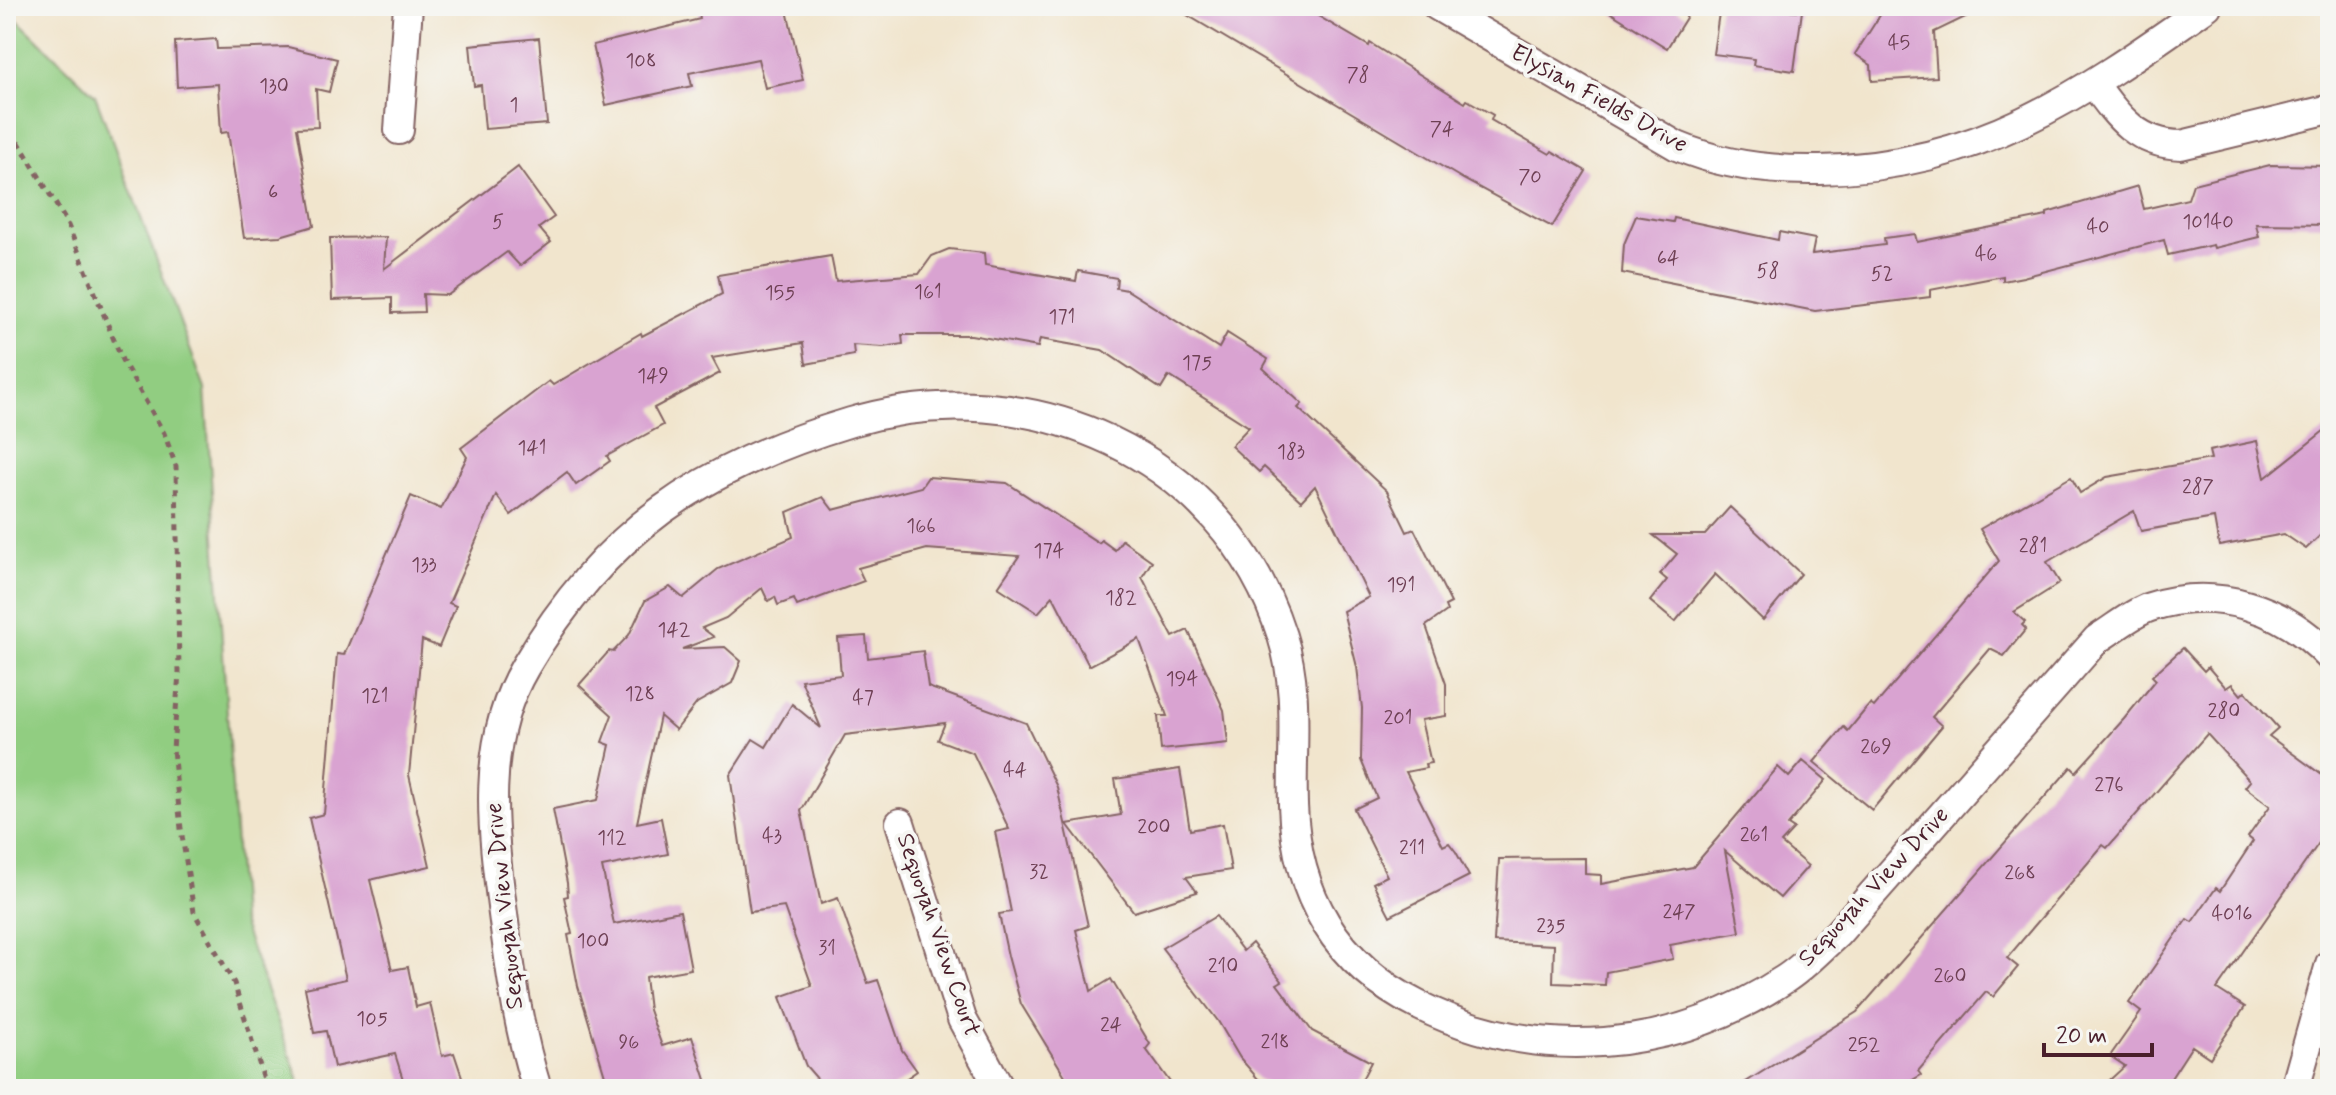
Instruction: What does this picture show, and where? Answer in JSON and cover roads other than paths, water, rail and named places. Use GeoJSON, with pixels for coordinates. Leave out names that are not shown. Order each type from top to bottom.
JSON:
{"type":"FeatureCollection","features":[{"type":"Feature","properties":{"kind":"street"},"geometry":{"type":"LineString","coordinates":[[399,130],[408,6]]}},
{"type":"Feature","properties":{"kind":"street","name":"Elysian Fields Drive"},"geometry":{"type":"LineString","coordinates":[[1437,6],[1677,146],[1705,158],[1762,169],[1869,169],[1970,146],[2026,123],[2094,84],[2207,6]]}},
{"type":"Feature","properties":{"kind":"street"},"geometry":{"type":"LineString","coordinates":[[2094,84],[2121,121],[2143,137],[2162,144],[2181,145],[2330,109]]}},
{"type":"Feature","properties":{"kind":"street","name":"Sequoyah View Drive"},"geometry":{"type":"LineString","coordinates":[[537,1089],[518,1025],[493,833],[494,757],[511,691],[556,613],[630,535],[700,482],[785,442],[871,416],[947,408],[1013,411],[1083,426],[1148,458],[1205,505],[1247,560],[1282,635],[1295,702],[1293,809],[1301,870],[1324,925],[1360,968],[1417,1005],[1495,1035],[1569,1046],[1651,1038],[1722,1014],[1788,977],[1837,934],[2097,639],[2147,608],[2192,597],[2237,602],[2276,614],[2311,637],[2330,657]]}},
{"type":"Feature","properties":{"kind":"street","name":"Sequoyah View Court"},"geometry":{"type":"LineString","coordinates":[[900,823],[962,1019],[1000,1089]]}},
{"type":"Feature","properties":{"kind":"street"},"geometry":{"type":"LineString","coordinates":[[2295,1089],[2330,964]]}}]}
